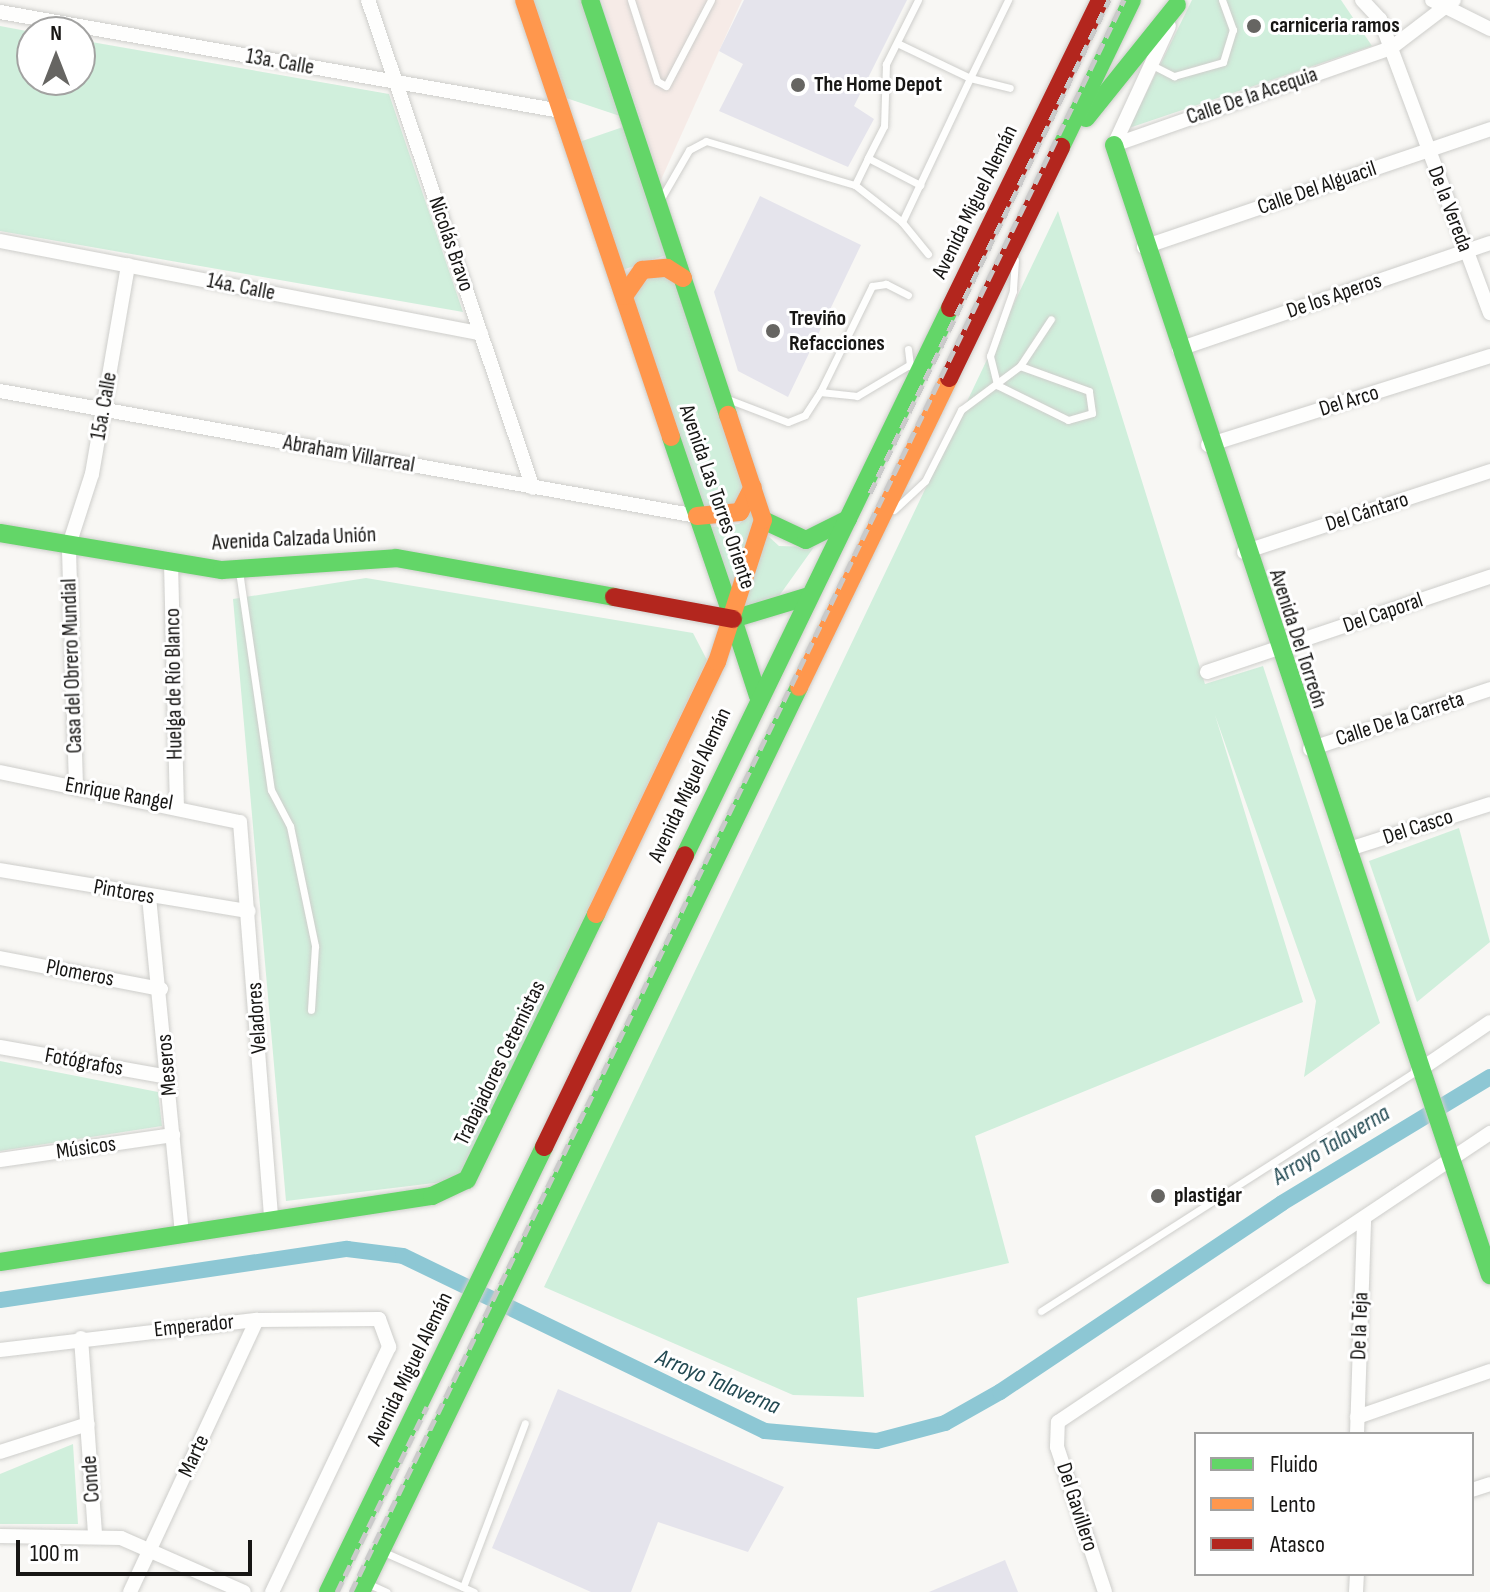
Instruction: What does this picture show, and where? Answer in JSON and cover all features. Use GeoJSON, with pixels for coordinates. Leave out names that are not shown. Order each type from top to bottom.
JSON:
{"type":"FeatureCollection","features":[{"type":"Feature","properties":{"kind":"main road","name":"Avenida Las Torres Oriente"},"geometry":{"type":"LineString","coordinates":[[524,0],[733,619]]}},
{"type":"Feature","properties":{"kind":"main road","name":"Avenida Las Torres Oriente"},"geometry":{"type":"LineString","coordinates":[[590,0],[763,520],[733,619]]}},
{"type":"Feature","properties":{"kind":"main road","name":"Avenida Miguel Alemán"},"geometry":{"type":"LineString","coordinates":[[328,1592],[758,696],[849,517],[914,368],[1100,0]]}},
{"type":"Feature","properties":{"kind":"main road"},"geometry":{"type":"LineString","coordinates":[[363,1587],[512,1272],[1132,0]]}},
{"type":"Feature","properties":{"kind":"main road"},"geometry":{"type":"LineString","coordinates":[[1061,147],[1179,3]]}},
{"type":"Feature","properties":{"kind":"main road","name":"Avenida Del Torreón"},"geometry":{"type":"LineString","coordinates":[[1114,145],[1208,445],[1446,1153]]}},
{"type":"Feature","properties":{"kind":"main road"},"geometry":{"type":"LineString","coordinates":[[624,296],[642,270],[667,268],[683,278]]}},
{"type":"Feature","properties":{"kind":"main road"},"geometry":{"type":"LineString","coordinates":[[697,516],[740,512],[753,487]]}},
{"type":"Feature","properties":{"kind":"main road"},"geometry":{"type":"LineString","coordinates":[[763,520],[806,540],[849,517]]}},
{"type":"Feature","properties":{"kind":"main road","name":"Avenida Calzada Unión"},"geometry":{"type":"LineString","coordinates":[[0,533],[171,563],[239,569],[396,558],[733,619]]}},
{"type":"Feature","properties":{"kind":"main road"},"geometry":{"type":"LineString","coordinates":[[758,696],[733,619],[809,596]]}},
{"type":"Feature","properties":{"kind":"main road","name":"Trabajadores Cetemistas"},"geometry":{"type":"LineString","coordinates":[[0,1262],[432,1196],[475,1171],[733,619]]}},
{"type":"Feature","properties":{"kind":"main road"},"geometry":{"type":"LineString","coordinates":[[1446,1153],[1489,1266]]}},
{"type":"Feature","properties":{"kind":"main road"},"geometry":{"type":"LineString","coordinates":[[315,1592],[338,1573]]}},
{"type":"Feature","properties":{"kind":"street","name":"Nicolás Bravo"},"geometry":{"type":"LineString","coordinates":[[368,0],[533,488]]}},
{"type":"Feature","properties":{"kind":"street","name":"De la Vereda"},"geometry":{"type":"LineString","coordinates":[[1362,0],[1391,48],[1490,313]]}},
{"type":"Feature","properties":{"kind":"street"},"geometry":{"type":"LineString","coordinates":[[1432,0],[1452,4],[1490,29]]}},
{"type":"Feature","properties":{"kind":"street"},"geometry":{"type":"LineString","coordinates":[[1114,145],[1179,3]]}},
{"type":"Feature","properties":{"kind":"street","name":"Calle De la Acequia"},"geometry":{"type":"LineString","coordinates":[[1114,145],[1391,48],[1452,4]]}},
{"type":"Feature","properties":{"kind":"street","name":"13a. Calle"},"geometry":{"type":"LineString","coordinates":[[0,12],[561,111]]}},
{"type":"Feature","properties":{"kind":"street","name":"Calle Del Alguacil"},"geometry":{"type":"LineString","coordinates":[[1144,247],[1490,129]]}},
{"type":"Feature","properties":{"kind":"street","name":"14a. Calle"},"geometry":{"type":"LineString","coordinates":[[0,241],[481,334]]}},
{"type":"Feature","properties":{"kind":"street","name":"De los Aperos"},"geometry":{"type":"LineString","coordinates":[[1179,349],[1490,243]]}},
{"type":"Feature","properties":{"kind":"street","name":"15a. Calle"},"geometry":{"type":"LineString","coordinates":[[69,545],[104,410],[128,265]]}},
{"type":"Feature","properties":{"kind":"street","name":"Del Arco"},"geometry":{"type":"LineString","coordinates":[[1208,445],[1490,356]]}},
{"type":"Feature","properties":{"kind":"street","name":"Abraham Villarreal"},"geometry":{"type":"LineString","coordinates":[[0,391],[697,516]]}},
{"type":"Feature","properties":{"kind":"street","name":"Del Cántaro"},"geometry":{"type":"LineString","coordinates":[[1244,552],[1490,471]]}},
{"type":"Feature","properties":{"kind":"street","name":"Casa del Obrero Mundial"},"geometry":{"type":"LineString","coordinates":[[69,545],[76,786]]}},
{"type":"Feature","properties":{"kind":"street","name":"Huelga de Río Blanco"},"geometry":{"type":"LineString","coordinates":[[171,563],[177,804]]}},
{"type":"Feature","properties":{"kind":"street","name":"Del Caporal"},"geometry":{"type":"LineString","coordinates":[[1207,672],[1490,577]]}},
{"type":"Feature","properties":{"kind":"street","name":"Calle De la Carreta"},"geometry":{"type":"LineString","coordinates":[[1310,749],[1490,689]]}},
{"type":"Feature","properties":{"kind":"street","name":"Enrique Rangel"},"geometry":{"type":"LineString","coordinates":[[0,772],[237,818]]}},
{"type":"Feature","properties":{"kind":"street","name":"Del Casco"},"geometry":{"type":"LineString","coordinates":[[1346,850],[1490,804]]}},
{"type":"Feature","properties":{"kind":"street","name":"Veladores"},"geometry":{"type":"LineString","coordinates":[[237,818],[249,911],[271,1220]]}},
{"type":"Feature","properties":{"kind":"street","name":"Pintores"},"geometry":{"type":"LineString","coordinates":[[0,870],[149,897],[249,911]]}},
{"type":"Feature","properties":{"kind":"street","name":"Meseros"},"geometry":{"type":"LineString","coordinates":[[149,897],[161,989],[182,1234]]}},
{"type":"Feature","properties":{"kind":"street","name":"Plomeros"},"geometry":{"type":"LineString","coordinates":[[0,958],[161,989]]}},
{"type":"Feature","properties":{"kind":"street"},"geometry":{"type":"LineString","coordinates":[[1418,1071],[1490,1022]]}},
{"type":"Feature","properties":{"kind":"street","name":"Fotógrafos"},"geometry":{"type":"LineString","coordinates":[[0,1047],[168,1077]]}},
{"type":"Feature","properties":{"kind":"street"},"geometry":{"type":"LineString","coordinates":[[1364,1218],[1446,1153],[1490,1133]]}},
{"type":"Feature","properties":{"kind":"street","name":"Músicos"},"geometry":{"type":"LineString","coordinates":[[0,1160],[173,1135]]}},
{"type":"Feature","properties":{"kind":"street","name":"De la Teja"},"geometry":{"type":"LineString","coordinates":[[1357,1432],[1364,1218]]}},
{"type":"Feature","properties":{"kind":"street","name":"Del Gavillero"},"geometry":{"type":"LineString","coordinates":[[1105,1592],[1057,1447],[1058,1422],[1364,1218]]}},
{"type":"Feature","properties":{"kind":"street","name":"Emperador"},"geometry":{"type":"LineString","coordinates":[[0,1350],[81,1338],[257,1320],[361,1314],[385,1325]]}},
{"type":"Feature","properties":{"kind":"street","name":"Marte"},"geometry":{"type":"LineString","coordinates":[[130,1592],[257,1320]]}},
{"type":"Feature","properties":{"kind":"street","name":"Avenida Miguel Alemán"},"geometry":{"type":"LineString","coordinates":[[272,1592],[389,1347],[385,1325]]}},
{"type":"Feature","properties":{"kind":"street","name":"Conde"},"geometry":{"type":"LineString","coordinates":[[81,1338],[95,1535]]}},
{"type":"Feature","properties":{"kind":"street"},"geometry":{"type":"LineString","coordinates":[[1357,1417],[1490,1371]]}},
{"type":"Feature","properties":{"kind":"street","name":"Conde"},"geometry":{"type":"LineString","coordinates":[[0,1452],[88,1424]]}},
{"type":"Feature","properties":{"kind":"street"},"geometry":{"type":"LineString","coordinates":[[0,1536],[95,1535],[151,1548],[244,1592]]}},
{"type":"Feature","properties":{"kind":"lane"},"geometry":{"type":"LineString","coordinates":[[631,0],[657,81],[666,86],[711,0]]}},
{"type":"Feature","properties":{"kind":"lane"},"geometry":{"type":"LineString","coordinates":[[855,185],[884,126],[885,70],[918,0]]}},
{"type":"Feature","properties":{"kind":"lane"},"geometry":{"type":"LineString","coordinates":[[902,222],[1008,0]]}},
{"type":"Feature","properties":{"kind":"lane"},"geometry":{"type":"LineString","coordinates":[[1152,65],[1174,76],[1223,62],[1233,30],[1222,0]]}},
{"type":"Feature","properties":{"kind":"lane"},"geometry":{"type":"LineString","coordinates":[[897,43],[970,78],[1010,88]]}},
{"type":"Feature","properties":{"kind":"lane"},"geometry":{"type":"LineString","coordinates":[[658,204],[689,150],[706,141],[855,185],[902,222],[928,254]]}},
{"type":"Feature","properties":{"kind":"lane"},"geometry":{"type":"LineString","coordinates":[[868,158],[920,185]]}},
{"type":"Feature","properties":{"kind":"lane"},"geometry":{"type":"LineString","coordinates":[[997,385],[990,356],[1013,291],[1013,246]]}},
{"type":"Feature","properties":{"kind":"lane"},"geometry":{"type":"LineString","coordinates":[[724,398],[788,422],[805,415],[820,392],[872,286],[886,284],[908,295]]}},
{"type":"Feature","properties":{"kind":"lane"},"geometry":{"type":"LineString","coordinates":[[879,519],[910,502],[961,410],[1020,366],[1051,319]]}},
{"type":"Feature","properties":{"kind":"lane"},"geometry":{"type":"LineString","coordinates":[[820,392],[857,396],[914,368],[908,349]]}},
{"type":"Feature","properties":{"kind":"lane"},"geometry":{"type":"LineString","coordinates":[[997,385],[1068,420],[1092,413],[1089,391],[1020,366]]}},
{"type":"Feature","properties":{"kind":"lane"},"geometry":{"type":"LineString","coordinates":[[239,569],[271,790],[290,826],[315,946],[311,1010]]}},
{"type":"Feature","properties":{"kind":"lane"},"geometry":{"type":"LineString","coordinates":[[1041,1311],[1418,1071]]}},
{"type":"Feature","properties":{"kind":"lane"},"geometry":{"type":"LineString","coordinates":[[463,1587],[525,1423]]}},
{"type":"Feature","properties":{"kind":"lane"},"geometry":{"type":"LineString","coordinates":[[381,1551],[474,1592]]}},
{"type":"Feature","properties":{"kind":"lane"},"geometry":{"type":"LineString","coordinates":[[363,1587],[387,1592]]}},
{"type":"Feature","properties":{"kind":"shaded area"},"geometry":{"type":"Polygon","coordinates":[[[602,0],[742,0],[660,182],[602,0]]]}},
{"type":"Feature","properties":{"kind":"green space"},"geometry":{"type":"Polygon","coordinates":[[[533,0],[581,0],[620,116],[566,98],[533,0]]]}},
{"type":"Feature","properties":{"kind":"green space"},"geometry":{"type":"Polygon","coordinates":[[[1192,0],[1341,0],[1372,46],[1129,128],[1192,0]]]}},
{"type":"Feature","properties":{"kind":"green space"},"geometry":{"type":"Polygon","coordinates":[[[0,26],[16,29],[16,96],[96,96],[96,43],[389,94],[463,312],[0,231],[0,26]]]}},
{"type":"Feature","properties":{"kind":"green space"},"geometry":{"type":"Polygon","coordinates":[[[623,127],[667,255],[623,270],[579,142],[623,127]]]}},
{"type":"Feature","properties":{"kind":"green space"},"geometry":{"type":"Polygon","coordinates":[[[1058,211],[1205,684],[1263,666],[1380,1023],[1304,1077],[1316,1001],[1215,715],[1303,1002],[975,1136],[1009,1263],[857,1298],[864,1397],[793,1395],[544,1287],[1058,211]]]}},
{"type":"Feature","properties":{"kind":"green space"},"geometry":{"type":"Polygon","coordinates":[[[655,272],[675,281],[747,492],[732,510],[703,507],[632,295],[655,272]]]}},
{"type":"Feature","properties":{"kind":"green space"},"geometry":{"type":"Polygon","coordinates":[[[754,510],[758,524],[731,588],[711,527],[739,524],[754,510]]]}},
{"type":"Feature","properties":{"kind":"green space"},"geometry":{"type":"Polygon","coordinates":[[[767,535],[779,546],[814,547],[779,596],[741,610],[767,535]]]}},
{"type":"Feature","properties":{"kind":"green space"},"geometry":{"type":"Polygon","coordinates":[[[366,578],[693,633],[707,660],[459,1180],[286,1201],[233,599],[366,578]]]}},
{"type":"Feature","properties":{"kind":"green space"},"geometry":{"type":"Polygon","coordinates":[[[1459,828],[1490,942],[1417,1002],[1369,861],[1459,828]]]}},
{"type":"Feature","properties":{"kind":"green space"},"geometry":{"type":"Polygon","coordinates":[[[0,1061],[158,1092],[162,1126],[0,1151],[0,1061]]]}},
{"type":"Feature","properties":{"kind":"green space"},"geometry":{"type":"Polygon","coordinates":[[[73,1444],[78,1524],[0,1524],[0,1474],[73,1444]]]}},
{"type":"Feature","properties":{"kind":"building","name":"The Home Depot"},"geometry":{"type":"Polygon","coordinates":[[[744,0],[907,0],[854,106],[874,119],[848,167],[719,111],[743,64],[719,51],[744,0]]]}},
{"type":"Feature","properties":{"kind":"building","name":"Treviño Refacciones"},"geometry":{"type":"Polygon","coordinates":[[[760,196],[861,245],[788,397],[738,371],[714,292],[760,196]]]}},
{"type":"Feature","properties":{"kind":"building"},"geometry":{"type":"Polygon","coordinates":[[[558,1389],[784,1487],[748,1552],[658,1522],[631,1592],[591,1592],[492,1548],[558,1389]]]}},
{"type":"Feature","properties":{"kind":"building"},"geometry":{"type":"Polygon","coordinates":[[[1005,1560],[1018,1592],[929,1592],[1005,1560]]]}},
{"type":"Feature","properties":{"kind":"waterway","name":"Arroyo Talaverna"},"geometry":{"type":"LineString","coordinates":[[0,1300],[347,1249],[403,1256],[765,1431],[877,1441],[945,1423],[1000,1392],[1282,1203],[1490,1077]]}},
{"type":"Feature","properties":{"kind":"railway"},"geometry":{"type":"LineString","coordinates":[[870,493],[1109,0]]}},
{"type":"Feature","properties":{"kind":"railway"},"geometry":{"type":"LineString","coordinates":[[351,1592],[1124,0]]}},
{"type":"Feature","properties":{"kind":"railway"},"geometry":{"type":"LineString","coordinates":[[337,1592],[427,1407]]}},
{"type":"Feature","properties":{"kind":"traffic: fast"},"geometry":{"type":"LineString","coordinates":[[590,0],[728,415]]}},
{"type":"Feature","properties":{"kind":"traffic: fast"},"geometry":{"type":"LineString","coordinates":[[1061,147],[1132,0]]}},
{"type":"Feature","properties":{"kind":"traffic: fast"},"geometry":{"type":"LineString","coordinates":[[1086,118],[1177,5]]}},
{"type":"Feature","properties":{"kind":"traffic: fast"},"geometry":{"type":"LineString","coordinates":[[1114,145],[1490,1275]]}},
{"type":"Feature","properties":{"kind":"traffic: fast"},"geometry":{"type":"LineString","coordinates":[[685,855],[950,308]]}},
{"type":"Feature","properties":{"kind":"traffic: fast"},"geometry":{"type":"LineString","coordinates":[[671,437],[733,619]]}},
{"type":"Feature","properties":{"kind":"traffic: fast"},"geometry":{"type":"LineString","coordinates":[[763,520],[806,540],[848,519]]}},
{"type":"Feature","properties":{"kind":"traffic: fast"},"geometry":{"type":"LineString","coordinates":[[0,533],[222,570],[396,558],[614,597]]}},
{"type":"Feature","properties":{"kind":"traffic: fast"},"geometry":{"type":"LineString","coordinates":[[758,696],[733,619],[809,596]]}},
{"type":"Feature","properties":{"kind":"traffic: fast"},"geometry":{"type":"LineString","coordinates":[[361,1592],[799,687]]}},
{"type":"Feature","properties":{"kind":"traffic: fast"},"geometry":{"type":"LineString","coordinates":[[0,1262],[432,1196],[467,1180],[596,914]]}},
{"type":"Feature","properties":{"kind":"traffic: fast"},"geometry":{"type":"LineString","coordinates":[[328,1592],[544,1147]]}},
{"type":"Feature","properties":{"kind":"traffic: slow"},"geometry":{"type":"LineString","coordinates":[[524,0],[671,437]]}},
{"type":"Feature","properties":{"kind":"traffic: slow"},"geometry":{"type":"LineString","coordinates":[[624,296],[642,270],[667,268],[683,278]]}},
{"type":"Feature","properties":{"kind":"traffic: slow"},"geometry":{"type":"LineString","coordinates":[[799,687],[949,378]]}},
{"type":"Feature","properties":{"kind":"traffic: slow"},"geometry":{"type":"LineString","coordinates":[[596,914],[717,662],[763,520],[728,415]]}},
{"type":"Feature","properties":{"kind":"traffic: slow"},"geometry":{"type":"LineString","coordinates":[[697,516],[740,512],[753,487]]}},
{"type":"Feature","properties":{"kind":"traffic: jam"},"geometry":{"type":"LineString","coordinates":[[950,308],[1100,0]]}},
{"type":"Feature","properties":{"kind":"traffic: jam"},"geometry":{"type":"LineString","coordinates":[[949,378],[1061,147]]}},
{"type":"Feature","properties":{"kind":"traffic: jam"},"geometry":{"type":"LineString","coordinates":[[614,597],[733,619]]}},
{"type":"Feature","properties":{"kind":"traffic: jam"},"geometry":{"type":"LineString","coordinates":[[544,1147],[685,855]]}},
{"type":"Feature","properties":{"kind":"place","name":"carniceria ramos"},"geometry":{"type":"Point","coordinates":[1254,26]}},
{"type":"Feature","properties":{"kind":"place","name":"The Home Depot"},"geometry":{"type":"Point","coordinates":[798,85]}},
{"type":"Feature","properties":{"kind":"place","name":"Treviño Refacciones"},"geometry":{"type":"Point","coordinates":[773,331]}},
{"type":"Feature","properties":{"kind":"place","name":"plastigar"},"geometry":{"type":"Point","coordinates":[1158,1196]}}]}
